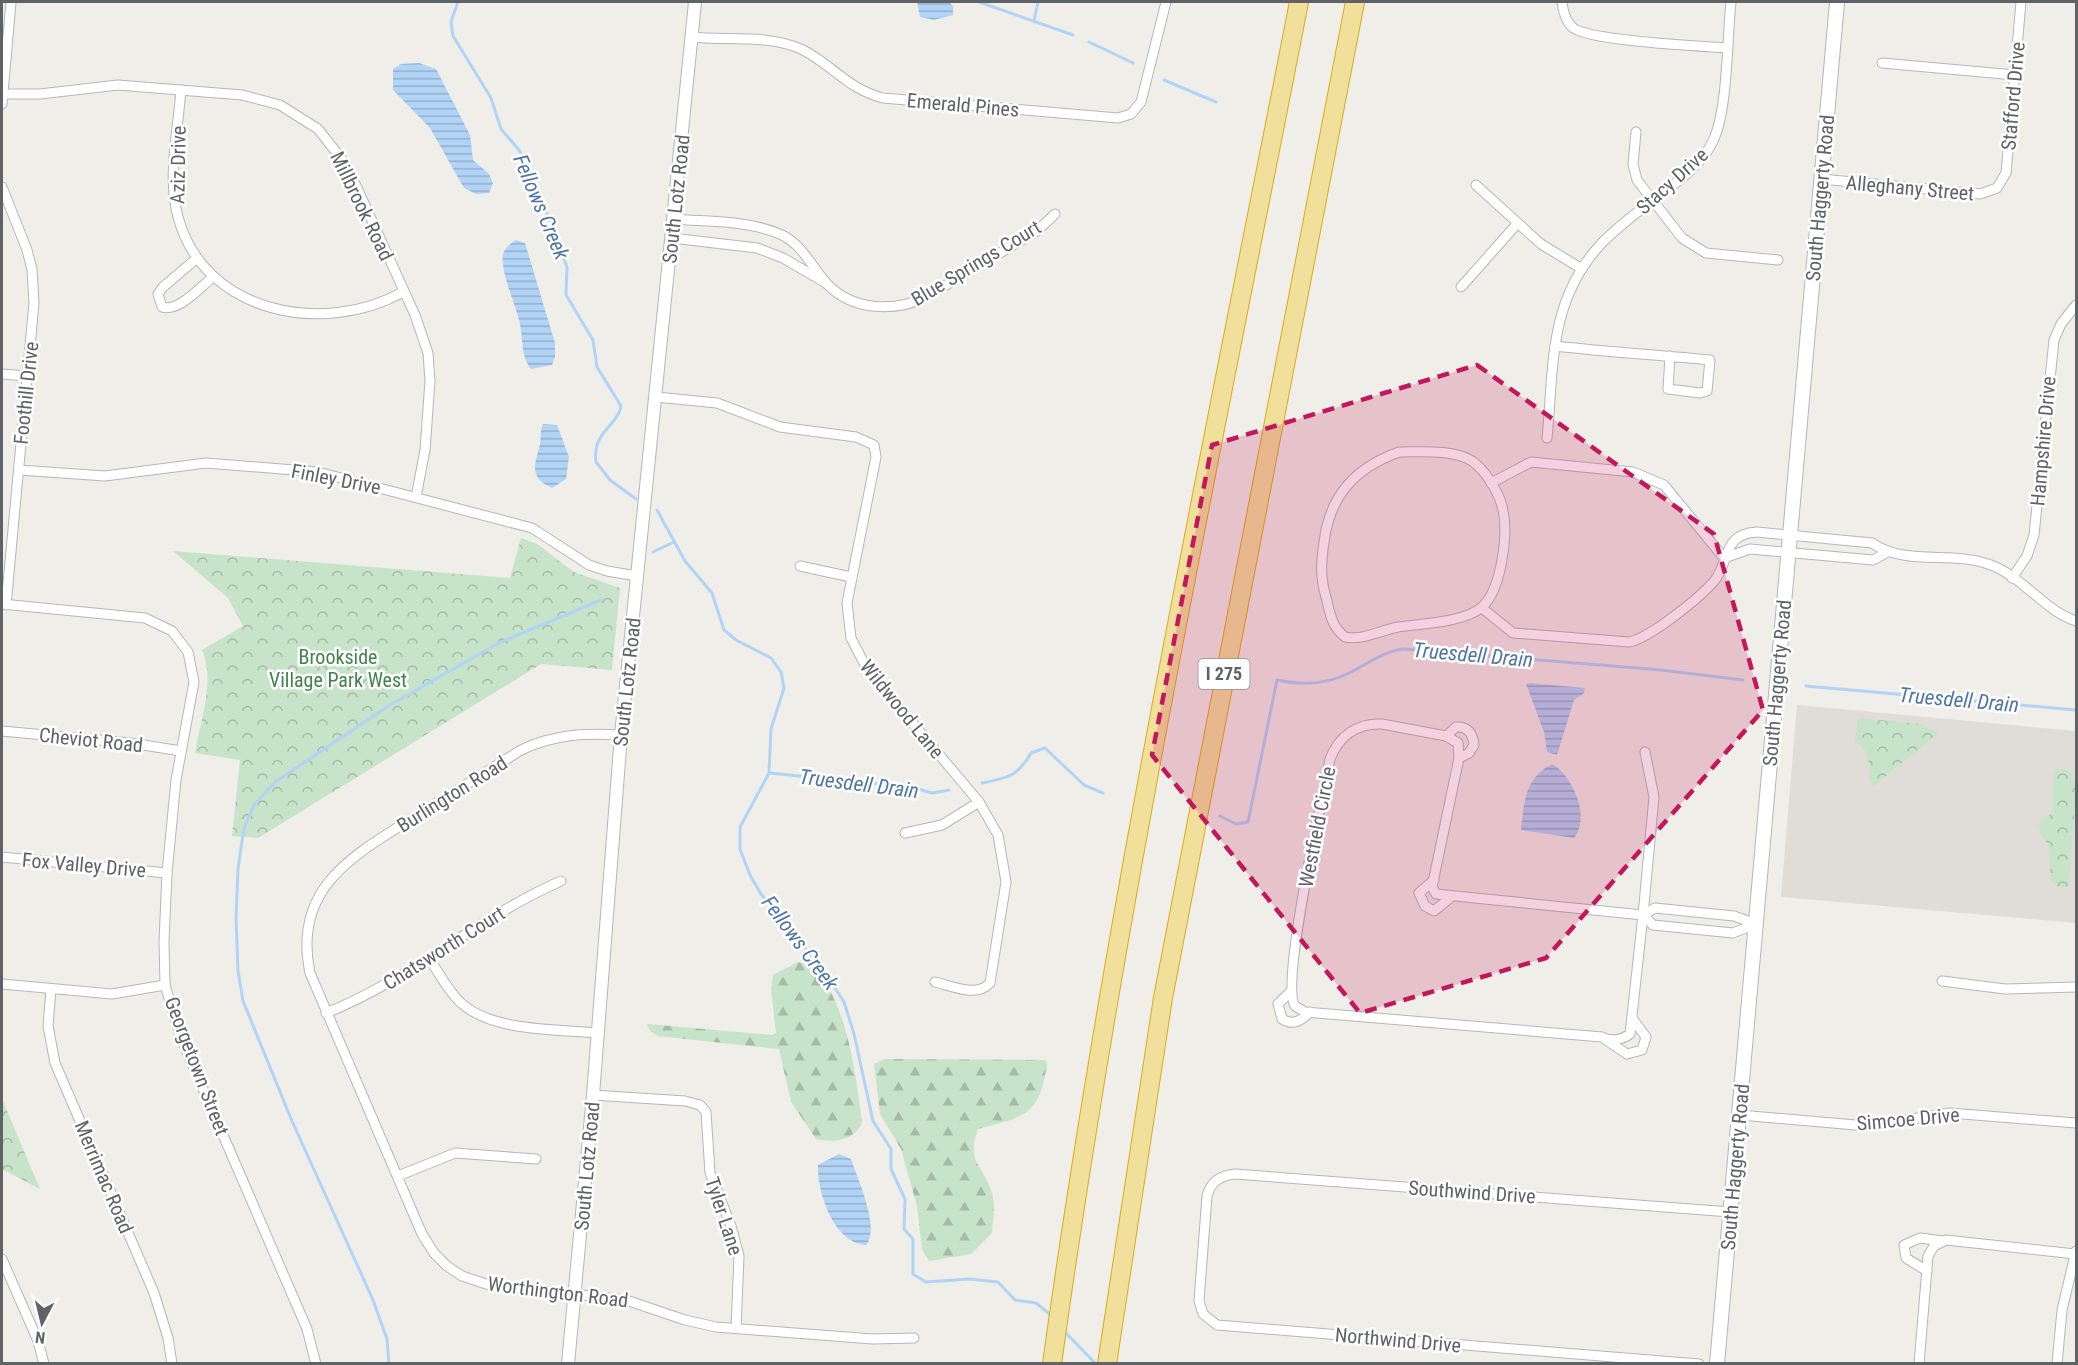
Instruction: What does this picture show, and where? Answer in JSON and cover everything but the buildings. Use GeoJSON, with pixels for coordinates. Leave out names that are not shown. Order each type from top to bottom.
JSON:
{"type":"FeatureCollection","features":[{"type":"Feature","properties":{"kind":"highway","name":"I 275"},"geometry":{"type":"LineString","coordinates":[[1053,1355],[1088,1116],[1145,800],[1299,2]]}},
{"type":"Feature","properties":{"kind":"highway","name":"I 275"},"geometry":{"type":"LineString","coordinates":[[1108,1356],[1163,999],[1355,2]]}},
{"type":"Feature","properties":{"kind":"main road","name":"South Haggerty Road"},"geometry":{"type":"LineString","coordinates":[[1717,1364],[1837,2]]}},
{"type":"Feature","properties":{"kind":"street"},"geometry":{"type":"LineString","coordinates":[[2,105],[11,2]]}},
{"type":"Feature","properties":{"kind":"street","name":"South Lotz Road"},"geometry":{"type":"LineString","coordinates":[[568,1364],[593,1095],[603,940],[621,735],[694,2]]}},
{"type":"Feature","properties":{"kind":"street","name":"Emerald Pines"},"geometry":{"type":"LineString","coordinates":[[691,37],[770,41],[791,46],[811,55],[856,88],[884,98],[1118,118],[1131,114],[1141,102],[1166,2]]}},
{"type":"Feature","properties":{"kind":"street"},"geometry":{"type":"LineString","coordinates":[[1562,2],[1567,21],[1579,31],[1627,40],[1727,48]]}},
{"type":"Feature","properties":{"kind":"street","name":"Stacy Drive"},"geometry":{"type":"LineString","coordinates":[[1547,438],[1555,346],[1564,303],[1582,269],[1609,235],[1699,162],[1714,140],[1720,117],[1731,2]]}},
{"type":"Feature","properties":{"kind":"street","name":"Stafford Drive"},"geometry":{"type":"LineString","coordinates":[[1997,188],[2006,173],[2021,2]]}},
{"type":"Feature","properties":{"kind":"street"},"geometry":{"type":"LineString","coordinates":[[1882,63],[2015,75]]}},
{"type":"Feature","properties":{"kind":"street","name":"Millbrook Road"},"geometry":{"type":"LineString","coordinates":[[2,94],[40,94],[109,85],[181,90],[265,100],[294,111],[318,129],[347,166],[422,332],[430,370],[425,450],[416,497]]}},
{"type":"Feature","properties":{"kind":"street","name":"Aziz Drive"},"geometry":{"type":"LineString","coordinates":[[181,90],[174,199],[182,230],[196,259],[212,278],[255,303],[276,310],[308,314],[357,310],[403,292]]}},
{"type":"Feature","properties":{"kind":"street"},"geometry":{"type":"LineString","coordinates":[[1636,132],[1634,170],[1637,180],[1682,238],[1698,250],[1715,254],[1779,260]]}},
{"type":"Feature","properties":{"kind":"street","name":"Alleghany Street"},"geometry":{"type":"LineString","coordinates":[[1821,179],[1980,195],[1997,188]]}},
{"type":"Feature","properties":{"kind":"street"},"geometry":{"type":"LineString","coordinates":[[1476,185],[1517,224],[1551,251],[1582,269]]}},
{"type":"Feature","properties":{"kind":"street","name":"Foothill Drive"},"geometry":{"type":"LineString","coordinates":[[2,187],[32,269],[34,303],[4,604]]}},
{"type":"Feature","properties":{"kind":"street","name":"Blue Springs Court"},"geometry":{"type":"LineString","coordinates":[[674,219],[751,225],[772,231],[793,241],[828,284],[862,304],[880,307],[907,305],[926,297],[1037,231],[1055,214]]}},
{"type":"Feature","properties":{"kind":"street"},"geometry":{"type":"LineString","coordinates":[[1461,288],[1517,224]]}},
{"type":"Feature","properties":{"kind":"street"},"geometry":{"type":"LineString","coordinates":[[766,251],[772,231]]}},
{"type":"Feature","properties":{"kind":"street"},"geometry":{"type":"LineString","coordinates":[[672,238],[735,244],[766,251],[828,284]]}},
{"type":"Feature","properties":{"kind":"street"},"geometry":{"type":"LineString","coordinates":[[196,259],[158,294],[162,307],[176,306],[212,278]]}},
{"type":"Feature","properties":{"kind":"street","name":"Hampshire Drive"},"geometry":{"type":"LineString","coordinates":[[2012,578],[2027,556],[2034,535],[2054,340],[2061,324],[2076,305]]}},
{"type":"Feature","properties":{"kind":"street"},"geometry":{"type":"LineString","coordinates":[[1555,346],[1670,356],[1710,360],[1707,391],[1700,393],[1668,389],[1670,356]]}},
{"type":"Feature","properties":{"kind":"street"},"geometry":{"type":"LineString","coordinates":[[2,374],[27,376]]}},
{"type":"Feature","properties":{"kind":"street","name":"Wildwood Lane"},"geometry":{"type":"LineString","coordinates":[[656,397],[717,403],[788,429],[856,437],[869,441],[874,446],[876,457],[846,612],[851,638],[867,669],[979,802],[998,836],[1006,882],[992,978],[986,987],[973,991],[935,982]]}},
{"type":"Feature","properties":{"kind":"street"},"geometry":{"type":"LineString","coordinates":[[1400,452],[1454,455],[1470,460],[1491,483],[1502,505],[1504,520],[1497,583],[1482,608],[1468,615],[1421,626],[1378,631],[1351,639],[1340,633],[1332,623],[1319,573],[1330,508],[1351,481],[1381,460],[1400,452]]}},
{"type":"Feature","properties":{"kind":"street"},"geometry":{"type":"LineString","coordinates":[[1491,483],[1531,462],[1646,475],[1664,485],[1724,558]]}},
{"type":"Feature","properties":{"kind":"street","name":"Finley Drive"},"geometry":{"type":"LineString","coordinates":[[19,470],[105,476],[186,464],[230,464],[318,472],[532,528],[589,565],[607,571],[637,576]]}},
{"type":"Feature","properties":{"kind":"street"},"geometry":{"type":"LineString","coordinates":[[1482,608],[1503,627],[1514,633],[1629,642],[1638,640],[1652,633],[1714,582],[1728,547],[1744,535],[1757,532],[1872,543],[1886,553],[1975,560],[1994,566],[2059,614],[2076,621]]}},
{"type":"Feature","properties":{"kind":"street"},"geometry":{"type":"LineString","coordinates":[[1744,535],[1750,549]]}},
{"type":"Feature","properties":{"kind":"street"},"geometry":{"type":"LineString","coordinates":[[1724,558],[1750,549],[1873,560],[1886,553]]}},
{"type":"Feature","properties":{"kind":"street"},"geometry":{"type":"LineString","coordinates":[[800,566],[851,577]]}},
{"type":"Feature","properties":{"kind":"street","name":"Georgetown Street"},"geometry":{"type":"LineString","coordinates":[[4,604],[145,618],[159,623],[182,641],[192,665],[194,682],[181,751],[167,873],[165,985],[181,1038],[307,1329],[316,1364]]}},
{"type":"Feature","properties":{"kind":"street","name":"Westfield Circle"},"geometry":{"type":"LineString","coordinates":[[1632,1018],[1646,1037],[1642,1050],[1627,1054],[1602,1037],[1310,1012],[1297,1022],[1291,1023],[1282,1019],[1278,1004],[1291,991],[1297,926],[1334,751],[1349,732],[1365,725],[1382,724],[1446,736],[1456,728],[1467,729],[1471,733],[1474,745],[1469,753],[1459,758],[1434,880],[1419,893],[1425,906],[1434,911],[1450,897],[1643,915],[1655,908],[1734,916],[1756,924]]}},
{"type":"Feature","properties":{"kind":"street","name":"Cheviot Road"},"geometry":{"type":"LineString","coordinates":[[2,731],[131,743],[181,751]]}},
{"type":"Feature","properties":{"kind":"street","name":"Burlington Road"},"geometry":{"type":"LineString","coordinates":[[312,910],[328,882],[352,858],[521,750],[534,744],[571,735],[621,735]]}},
{"type":"Feature","properties":{"kind":"street"},"geometry":{"type":"LineString","coordinates":[[1446,736],[1458,743],[1459,758]]}},
{"type":"Feature","properties":{"kind":"street"},"geometry":{"type":"LineString","coordinates":[[1606,1040],[1623,1039],[1630,1034],[1654,796],[1645,752]]}},
{"type":"Feature","properties":{"kind":"street"},"geometry":{"type":"LineString","coordinates":[[905,833],[942,825],[979,802]]}},
{"type":"Feature","properties":{"kind":"street","name":"Fox Valley Drive"},"geometry":{"type":"LineString","coordinates":[[2,857],[167,873]]}},
{"type":"Feature","properties":{"kind":"street"},"geometry":{"type":"LineString","coordinates":[[1434,880],[1432,887],[1436,894],[1450,897]]}},
{"type":"Feature","properties":{"kind":"street","name":"Chatsworth Court"},"geometry":{"type":"LineString","coordinates":[[327,1013],[367,995],[526,896],[561,881]]}},
{"type":"Feature","properties":{"kind":"street","name":"Worthington Road"},"geometry":{"type":"LineString","coordinates":[[312,910],[306,936],[307,961],[327,1013],[428,1245],[454,1272],[486,1284],[635,1302],[700,1325],[873,1339],[914,1338]]}},
{"type":"Feature","properties":{"kind":"street"},"geometry":{"type":"LineString","coordinates":[[1643,915],[1653,925],[1733,933],[1756,924]]}},
{"type":"Feature","properties":{"kind":"street"},"geometry":{"type":"LineString","coordinates":[[429,958],[455,998],[483,1018],[499,1023],[598,1033]]}},
{"type":"Feature","properties":{"kind":"street"},"geometry":{"type":"LineString","coordinates":[[1942,981],[2005,989],[2076,987]]}},
{"type":"Feature","properties":{"kind":"street"},"geometry":{"type":"LineString","coordinates":[[2,984],[112,994],[165,985]]}},
{"type":"Feature","properties":{"kind":"street","name":"Merrimac Road"},"geometry":{"type":"LineString","coordinates":[[51,989],[48,1026],[55,1063],[154,1293],[168,1338],[172,1364]]}},
{"type":"Feature","properties":{"kind":"street"},"geometry":{"type":"LineString","coordinates":[[1291,991],[1295,1006],[1310,1012]]}},
{"type":"Feature","properties":{"kind":"street","name":"Tyler Lane"},"geometry":{"type":"LineString","coordinates":[[593,1095],[686,1101],[700,1106],[706,1112],[710,1173],[717,1196],[731,1226],[739,1256],[736,1328]]}},
{"type":"Feature","properties":{"kind":"street","name":"Simcoe Drive"},"geometry":{"type":"LineString","coordinates":[[1740,1115],[1867,1126],[1950,1113],[2076,1124]]}},
{"type":"Feature","properties":{"kind":"street"},"geometry":{"type":"LineString","coordinates":[[398,1176],[455,1153],[468,1152],[536,1159]]}},
{"type":"Feature","properties":{"kind":"street","name":"Southwind Drive"},"geometry":{"type":"LineString","coordinates":[[1208,1318],[1199,1301],[1207,1196],[1216,1180],[1234,1174],[1730,1212]]}},
{"type":"Feature","properties":{"kind":"street"},"geometry":{"type":"LineString","coordinates":[[1927,1270],[1906,1258],[1904,1245],[1920,1238],[2076,1252],[2062,1310],[2057,1364]]}},
{"type":"Feature","properties":{"kind":"street"},"geometry":{"type":"LineString","coordinates":[[1919,1364],[1930,1250],[1943,1240]]}},
{"type":"Feature","properties":{"kind":"street"},"geometry":{"type":"LineString","coordinates":[[2,1259],[38,1341],[44,1364]]}},
{"type":"Feature","properties":{"kind":"street","name":"Northwind Drive"},"geometry":{"type":"LineString","coordinates":[[1208,1318],[1225,1326],[1699,1364]]}},
{"type":"Feature","properties":{"kind":"highlighted area"},"geometry":{"type":"Polygon","coordinates":[[[1477,365],[1714,534],[1763,710],[1546,958],[1360,1013],[1152,755],[1212,445],[1477,365]]]}},
{"type":"Feature","properties":{"kind":"shaded area"},"geometry":{"type":"Polygon","coordinates":[[[1797,705],[2076,731],[2076,923],[1781,897],[1797,705]]]}},
{"type":"Feature","properties":{"kind":"green space","name":"Brookside Village Park West"},"geometry":{"type":"Polygon","coordinates":[[[521,538],[537,544],[574,572],[620,588],[612,670],[541,664],[258,838],[232,836],[240,760],[195,753],[206,701],[208,675],[202,650],[243,626],[228,598],[173,551],[510,578],[521,538]]]}},
{"type":"Feature","properties":{"kind":"green space"},"geometry":{"type":"Polygon","coordinates":[[[1858,718],[1921,724],[1938,733],[1874,786],[1869,781],[1867,754],[1855,741],[1858,718]]]}},
{"type":"Feature","properties":{"kind":"green space"},"geometry":{"type":"Polygon","coordinates":[[[2061,769],[2073,774],[2076,791],[2069,886],[2060,888],[2051,881],[2049,846],[2036,826],[2053,812],[2054,770],[2061,769]]]}},
{"type":"Feature","properties":{"kind":"green space"},"geometry":{"type":"Polygon","coordinates":[[[798,962],[814,970],[827,986],[838,1007],[846,1031],[862,1123],[854,1134],[842,1139],[829,1141],[816,1139],[791,1102],[779,1049],[658,1036],[650,1031],[647,1024],[772,1035],[776,1033],[771,989],[773,975],[798,962]]]}},
{"type":"Feature","properties":{"kind":"green space"},"geometry":{"type":"Polygon","coordinates":[[[885,1059],[1045,1060],[1047,1064],[1039,1095],[1027,1112],[1007,1121],[978,1129],[974,1156],[991,1190],[993,1217],[992,1233],[971,1254],[929,1261],[922,1249],[917,1206],[901,1149],[880,1114],[874,1064],[885,1059]]]}},
{"type":"Feature","properties":{"kind":"green space"},"geometry":{"type":"Polygon","coordinates":[[[2,1099],[40,1189],[2,1169],[2,1099]]]}},
{"type":"Feature","properties":{"kind":"water"},"geometry":{"type":"Polygon","coordinates":[[[917,2],[949,2],[953,6],[953,15],[934,20],[920,17],[917,2]]]}},
{"type":"Feature","properties":{"kind":"water"},"geometry":{"type":"Polygon","coordinates":[[[419,63],[436,69],[470,135],[473,160],[489,174],[493,183],[489,193],[476,194],[464,188],[430,128],[393,90],[393,69],[401,64],[419,63]]]}},
{"type":"Feature","properties":{"kind":"water"},"geometry":{"type":"Polygon","coordinates":[[[516,240],[525,243],[555,343],[555,357],[552,365],[531,369],[525,359],[520,324],[503,261],[505,250],[516,240]]]}},
{"type":"Feature","properties":{"kind":"water"},"geometry":{"type":"Polygon","coordinates":[[[543,424],[557,425],[569,457],[566,479],[552,488],[540,480],[535,471],[543,424]]]}},
{"type":"Feature","properties":{"kind":"water"},"geometry":{"type":"Polygon","coordinates":[[[1526,684],[1585,688],[1584,693],[1574,700],[1557,755],[1547,752],[1544,732],[1526,684]]]}},
{"type":"Feature","properties":{"kind":"water"},"geometry":{"type":"Polygon","coordinates":[[[1552,764],[1567,778],[1577,798],[1581,819],[1574,838],[1521,830],[1525,801],[1531,784],[1536,776],[1552,764]]]}},
{"type":"Feature","properties":{"kind":"water"},"geometry":{"type":"Polygon","coordinates":[[[839,1154],[851,1159],[866,1203],[871,1228],[870,1238],[866,1245],[845,1236],[836,1226],[824,1202],[818,1165],[839,1154]]]}},
{"type":"Feature","properties":{"kind":"waterway","name":"Fellows Creek"},"geometry":{"type":"LineString","coordinates":[[458,2],[451,22],[453,36],[491,98],[501,129],[519,150],[532,174],[567,267],[566,295],[593,340],[597,367],[621,406],[619,413],[601,436],[596,452],[596,462],[610,480],[636,499]]}},
{"type":"Feature","properties":{"kind":"waterway"},"geometry":{"type":"LineString","coordinates":[[979,2],[1073,35]]}},
{"type":"Feature","properties":{"kind":"waterway"},"geometry":{"type":"LineString","coordinates":[[1034,21],[1038,2]]}},
{"type":"Feature","properties":{"kind":"waterway"},"geometry":{"type":"LineString","coordinates":[[1089,42],[1133,63]]}},
{"type":"Feature","properties":{"kind":"waterway"},"geometry":{"type":"LineString","coordinates":[[1164,80],[1216,102]]}},
{"type":"Feature","properties":{"kind":"waterway","name":"Fellows Creek"},"geometry":{"type":"LineString","coordinates":[[657,510],[685,561],[712,593],[724,630],[736,640],[771,658],[781,672],[784,688],[771,729],[769,773],[740,827],[740,849],[750,875],[761,894],[826,974],[844,1002],[854,1034],[873,1121],[891,1149],[891,1169],[905,1199],[904,1229],[913,1239],[913,1274],[926,1282],[969,1279],[998,1282],[1015,1300],[1036,1303],[1052,1316]]}},
{"type":"Feature","properties":{"kind":"waterway"},"geometry":{"type":"LineString","coordinates":[[653,552],[674,542]]}},
{"type":"Feature","properties":{"kind":"waterway"},"geometry":{"type":"LineString","coordinates":[[389,1364],[387,1339],[373,1300],[292,1121],[243,1001],[238,971],[236,918],[238,869],[244,828],[254,805],[275,782],[390,705],[499,643],[601,600]]}},
{"type":"Feature","properties":{"kind":"waterway","name":"Truesdell Drain"},"geometry":{"type":"LineString","coordinates":[[1220,816],[1236,824],[1248,822],[1277,680],[1304,683],[1339,678],[1382,655],[1404,649],[1661,670],[1743,680]]}},
{"type":"Feature","properties":{"kind":"waterway","name":"Truesdell Drain"},"geometry":{"type":"LineString","coordinates":[[1806,686],[2076,710]]}},
{"type":"Feature","properties":{"kind":"waterway","name":"Truesdell Drain"},"geometry":{"type":"LineString","coordinates":[[982,783],[1011,775],[1022,767],[1031,753],[1045,748],[1084,785],[1103,793]]}},
{"type":"Feature","properties":{"kind":"waterway","name":"Truesdell Drain"},"geometry":{"type":"LineString","coordinates":[[769,773],[912,787],[932,793],[949,790]]}},
{"type":"Feature","properties":{"kind":"waterway","name":"Fellows Creek"},"geometry":{"type":"LineString","coordinates":[[1064,1331],[1096,1364]]}}]}
